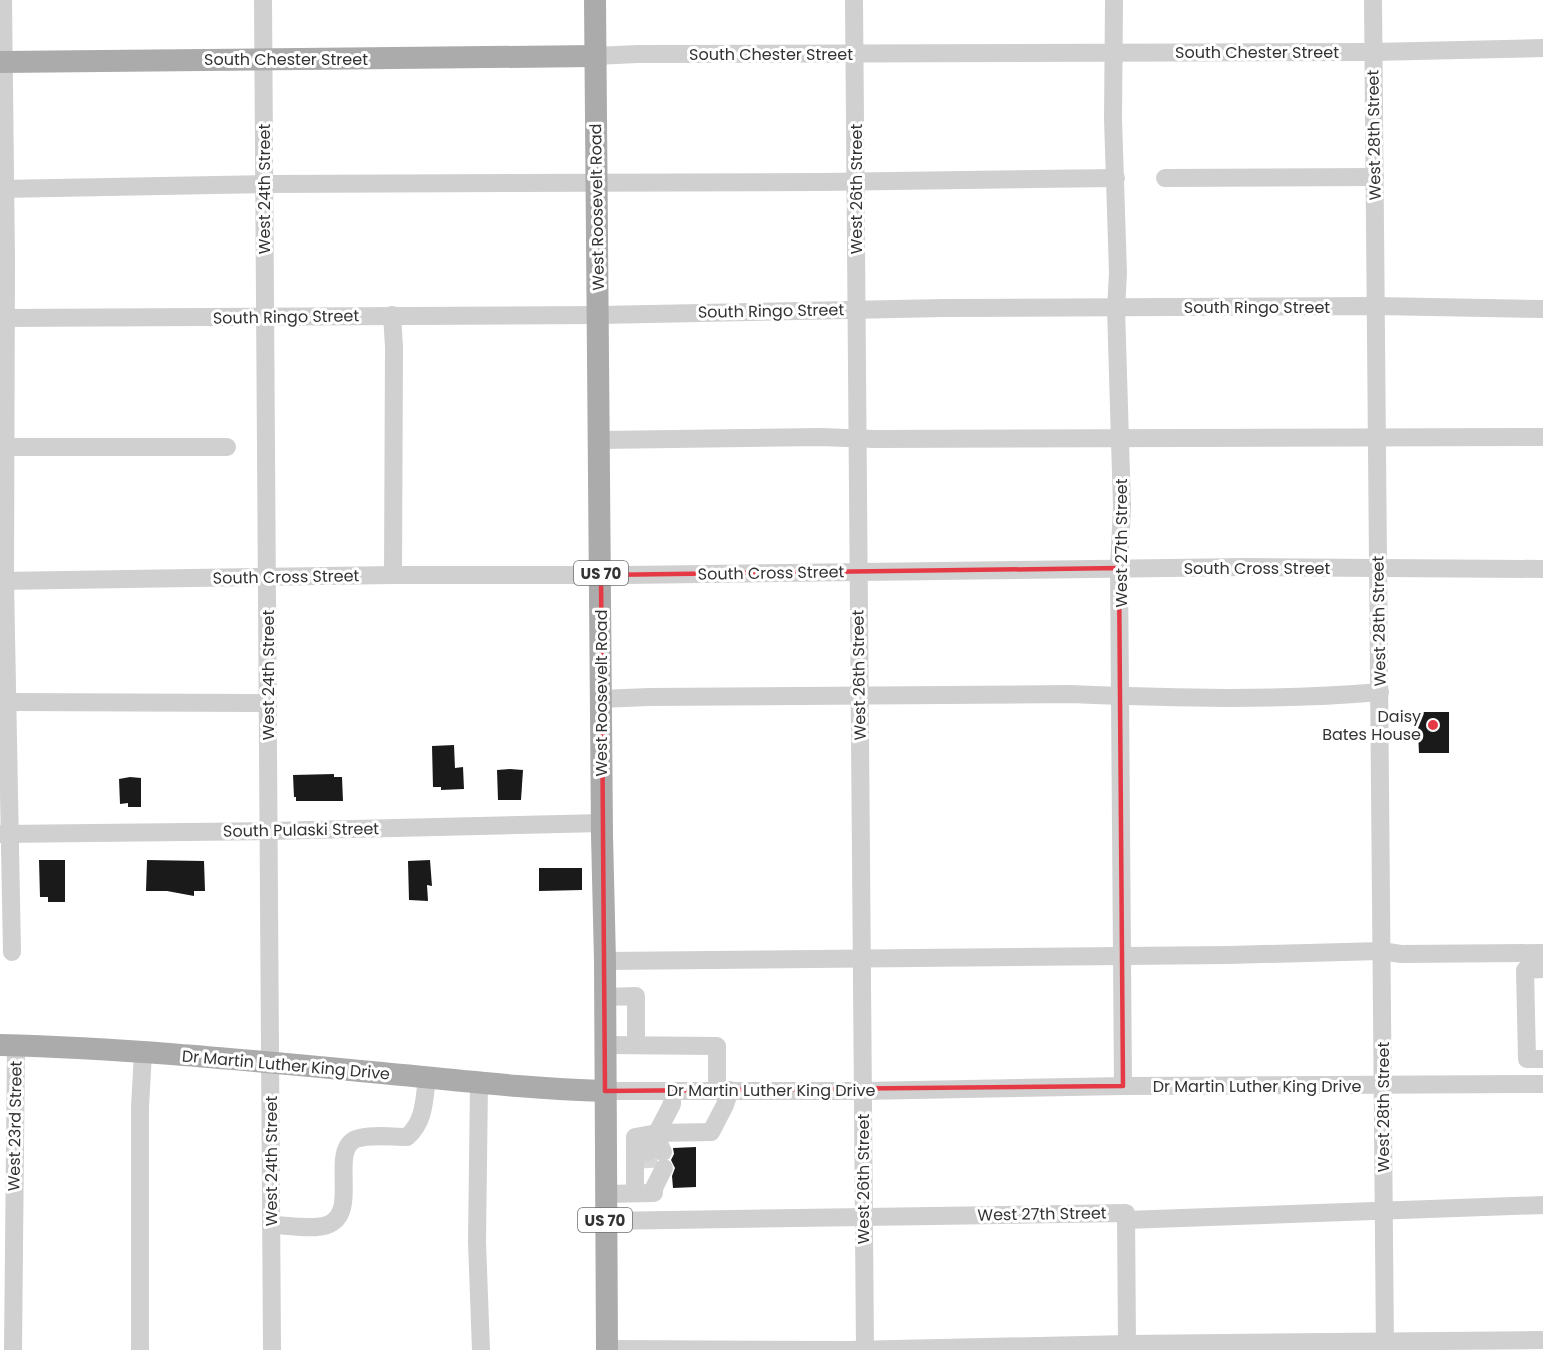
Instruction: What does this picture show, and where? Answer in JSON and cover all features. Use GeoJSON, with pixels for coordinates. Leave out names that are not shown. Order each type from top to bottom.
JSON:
{"type":"FeatureCollection","features":[{"type":"Feature","properties":{"kind":"main road","name":"West Roosevelt Road"},"geometry":{"type":"LineString","coordinates":[[595,0],[607,1349]]}},
{"type":"Feature","properties":{"kind":"main road","name":"South Chester Street"},"geometry":{"type":"LineString","coordinates":[[1,62],[595,56]]}},
{"type":"Feature","properties":{"kind":"main road","name":"Dr Martin Luther King Drive"},"geometry":{"type":"LineString","coordinates":[[8,1045],[143,1053],[479,1083],[605,1091]]}},
{"type":"Feature","properties":{"kind":"street"},"geometry":{"type":"LineString","coordinates":[[3,0],[1,62],[2,581],[8,702],[5,834],[12,952]]}},
{"type":"Feature","properties":{"kind":"street","name":"West 24th Street"},"geometry":{"type":"LineString","coordinates":[[263,0],[272,1350]]}},
{"type":"Feature","properties":{"kind":"street","name":"West 26th Street"},"geometry":{"type":"LineString","coordinates":[[854,0],[865,1350]]}},
{"type":"Feature","properties":{"kind":"street","name":"West 27th Street"},"geometry":{"type":"LineString","coordinates":[[1114,0],[1113,119],[1122,507],[1119,568],[1123,1086]]}},
{"type":"Feature","properties":{"kind":"street","name":"West 28th Street"},"geometry":{"type":"LineString","coordinates":[[1373,0],[1385,1346]]}},
{"type":"Feature","properties":{"kind":"street","name":"South Chester Street"},"geometry":{"type":"LineString","coordinates":[[595,56],[1373,52],[1543,48]]}},
{"type":"Feature","properties":{"kind":"street"},"geometry":{"type":"LineString","coordinates":[[1165,178],[1375,177]]}},
{"type":"Feature","properties":{"kind":"street"},"geometry":{"type":"LineString","coordinates":[[3,189],[264,184],[1116,178]]}},
{"type":"Feature","properties":{"kind":"street","name":"South Ringo Street"},"geometry":{"type":"LineString","coordinates":[[3,318],[599,315],[857,309],[1376,306],[1543,309]]}},
{"type":"Feature","properties":{"kind":"street"},"geometry":{"type":"LineString","coordinates":[[392,315],[393,575]]}},
{"type":"Feature","properties":{"kind":"street"},"geometry":{"type":"LineString","coordinates":[[600,440],[1543,437]]}},
{"type":"Feature","properties":{"kind":"street"},"geometry":{"type":"LineString","coordinates":[[3,447],[227,447]]}},
{"type":"Feature","properties":{"kind":"street","name":"South Cross Street"},"geometry":{"type":"LineString","coordinates":[[2,581],[1244,567],[1543,569]]}},
{"type":"Feature","properties":{"kind":"street"},"geometry":{"type":"LineString","coordinates":[[600,699],[1071,694],[1121,697],[1271,697],[1380,692]]}},
{"type":"Feature","properties":{"kind":"street"},"geometry":{"type":"LineString","coordinates":[[8,702],[268,703]]}},
{"type":"Feature","properties":{"kind":"street","name":"South Pulaski Street"},"geometry":{"type":"LineString","coordinates":[[5,834],[269,831],[602,823]]}},
{"type":"Feature","properties":{"kind":"street"},"geometry":{"type":"LineString","coordinates":[[605,961],[1122,954],[1229,955],[1381,951],[1401,954],[1543,953]]}},
{"type":"Feature","properties":{"kind":"street"},"geometry":{"type":"LineString","coordinates":[[1543,969],[1525,970],[1527,1059],[1543,1059]]}},
{"type":"Feature","properties":{"kind":"street"},"geometry":{"type":"LineString","coordinates":[[605,997],[636,996],[636,1045]]}},
{"type":"Feature","properties":{"kind":"street","name":"West 23rd Street"},"geometry":{"type":"LineString","coordinates":[[8,1045],[13,1350]]}},
{"type":"Feature","properties":{"kind":"street"},"geometry":{"type":"LineString","coordinates":[[605,1045],[717,1046],[725,1105],[711,1132],[656,1152]]}},
{"type":"Feature","properties":{"kind":"street"},"geometry":{"type":"LineString","coordinates":[[140,1350],[140,1107],[143,1053]]}},
{"type":"Feature","properties":{"kind":"street"},"geometry":{"type":"LineString","coordinates":[[271,1225],[324,1226],[334,1222],[340,1213],[344,1199],[344,1155],[349,1145],[354,1140],[367,1137],[407,1137],[420,1122],[427,1078]]}},
{"type":"Feature","properties":{"kind":"street"},"geometry":{"type":"LineString","coordinates":[[479,1083],[476,1172],[481,1350]]}},
{"type":"Feature","properties":{"kind":"street","name":"Dr Martin Luther King Drive"},"geometry":{"type":"LineString","coordinates":[[605,1091],[1543,1084]]}},
{"type":"Feature","properties":{"kind":"street"},"geometry":{"type":"LineString","coordinates":[[605,1194],[654,1193],[656,1152],[672,1104],[672,1090]]}},
{"type":"Feature","properties":{"kind":"street"},"geometry":{"type":"LineString","coordinates":[[605,1140],[635,1137],[656,1152]]}},
{"type":"Feature","properties":{"kind":"street"},"geometry":{"type":"LineString","coordinates":[[635,1137],[635,1193]]}},
{"type":"Feature","properties":{"kind":"street"},"geometry":{"type":"LineString","coordinates":[[1126,1216],[1384,1211],[1543,1205]]}},
{"type":"Feature","properties":{"kind":"street","name":"West 27th Street"},"geometry":{"type":"LineString","coordinates":[[605,1221],[864,1216],[1126,1216],[1127,1344]]}},
{"type":"Feature","properties":{"kind":"street"},"geometry":{"type":"LineString","coordinates":[[607,1349],[865,1350],[1127,1344],[1385,1346],[1543,1340]]}},
{"type":"Feature","properties":{"kind":"highlighted area"},"geometry":{"type":"Polygon","coordinates":[[[1119,568],[1123,1086],[605,1091],[601,575],[1119,568]]]}},
{"type":"Feature","properties":{"kind":"building","name":"Daisy Bates House"},"geometry":{"type":"Polygon","coordinates":[[[1417,712],[1449,712],[1449,753],[1419,753],[1417,712]]]}},
{"type":"Feature","properties":{"kind":"building"},"geometry":{"type":"Polygon","coordinates":[[[454,745],[455,768],[463,767],[464,789],[441,790],[441,787],[433,787],[432,746],[454,745]]]}},
{"type":"Feature","properties":{"kind":"building"},"geometry":{"type":"Polygon","coordinates":[[[497,770],[523,770],[521,800],[498,800],[497,770]]]}},
{"type":"Feature","properties":{"kind":"building"},"geometry":{"type":"Polygon","coordinates":[[[334,774],[334,777],[342,777],[343,801],[296,801],[293,775],[334,774]]]}},
{"type":"Feature","properties":{"kind":"building"},"geometry":{"type":"Polygon","coordinates":[[[141,778],[141,807],[128,807],[128,803],[120,804],[119,779],[141,778]]]}},
{"type":"Feature","properties":{"kind":"building"},"geometry":{"type":"Polygon","coordinates":[[[39,860],[65,860],[65,902],[48,902],[48,897],[40,897],[39,860]]]}},
{"type":"Feature","properties":{"kind":"building"},"geometry":{"type":"Polygon","coordinates":[[[147,860],[204,861],[205,891],[194,891],[194,896],[167,891],[146,891],[147,860]]]}},
{"type":"Feature","properties":{"kind":"building"},"geometry":{"type":"Polygon","coordinates":[[[430,860],[432,886],[427,885],[428,901],[409,900],[408,861],[430,860]]]}},
{"type":"Feature","properties":{"kind":"building"},"geometry":{"type":"Polygon","coordinates":[[[539,868],[582,868],[582,890],[539,891],[539,868]]]}},
{"type":"Feature","properties":{"kind":"building"},"geometry":{"type":"Polygon","coordinates":[[[696,1147],[696,1187],[673,1188],[672,1176],[675,1168],[671,1160],[674,1154],[673,1148],[696,1147]]]}},
{"type":"Feature","properties":{"kind":"tunnel"},"geometry":{"type":"LineString","coordinates":[[648,1152],[649,1168]]}},
{"type":"Feature","properties":{"kind":"place","name":"Daisy Bates House"},"geometry":{"type":"Point","coordinates":[1433,725]}}]}
